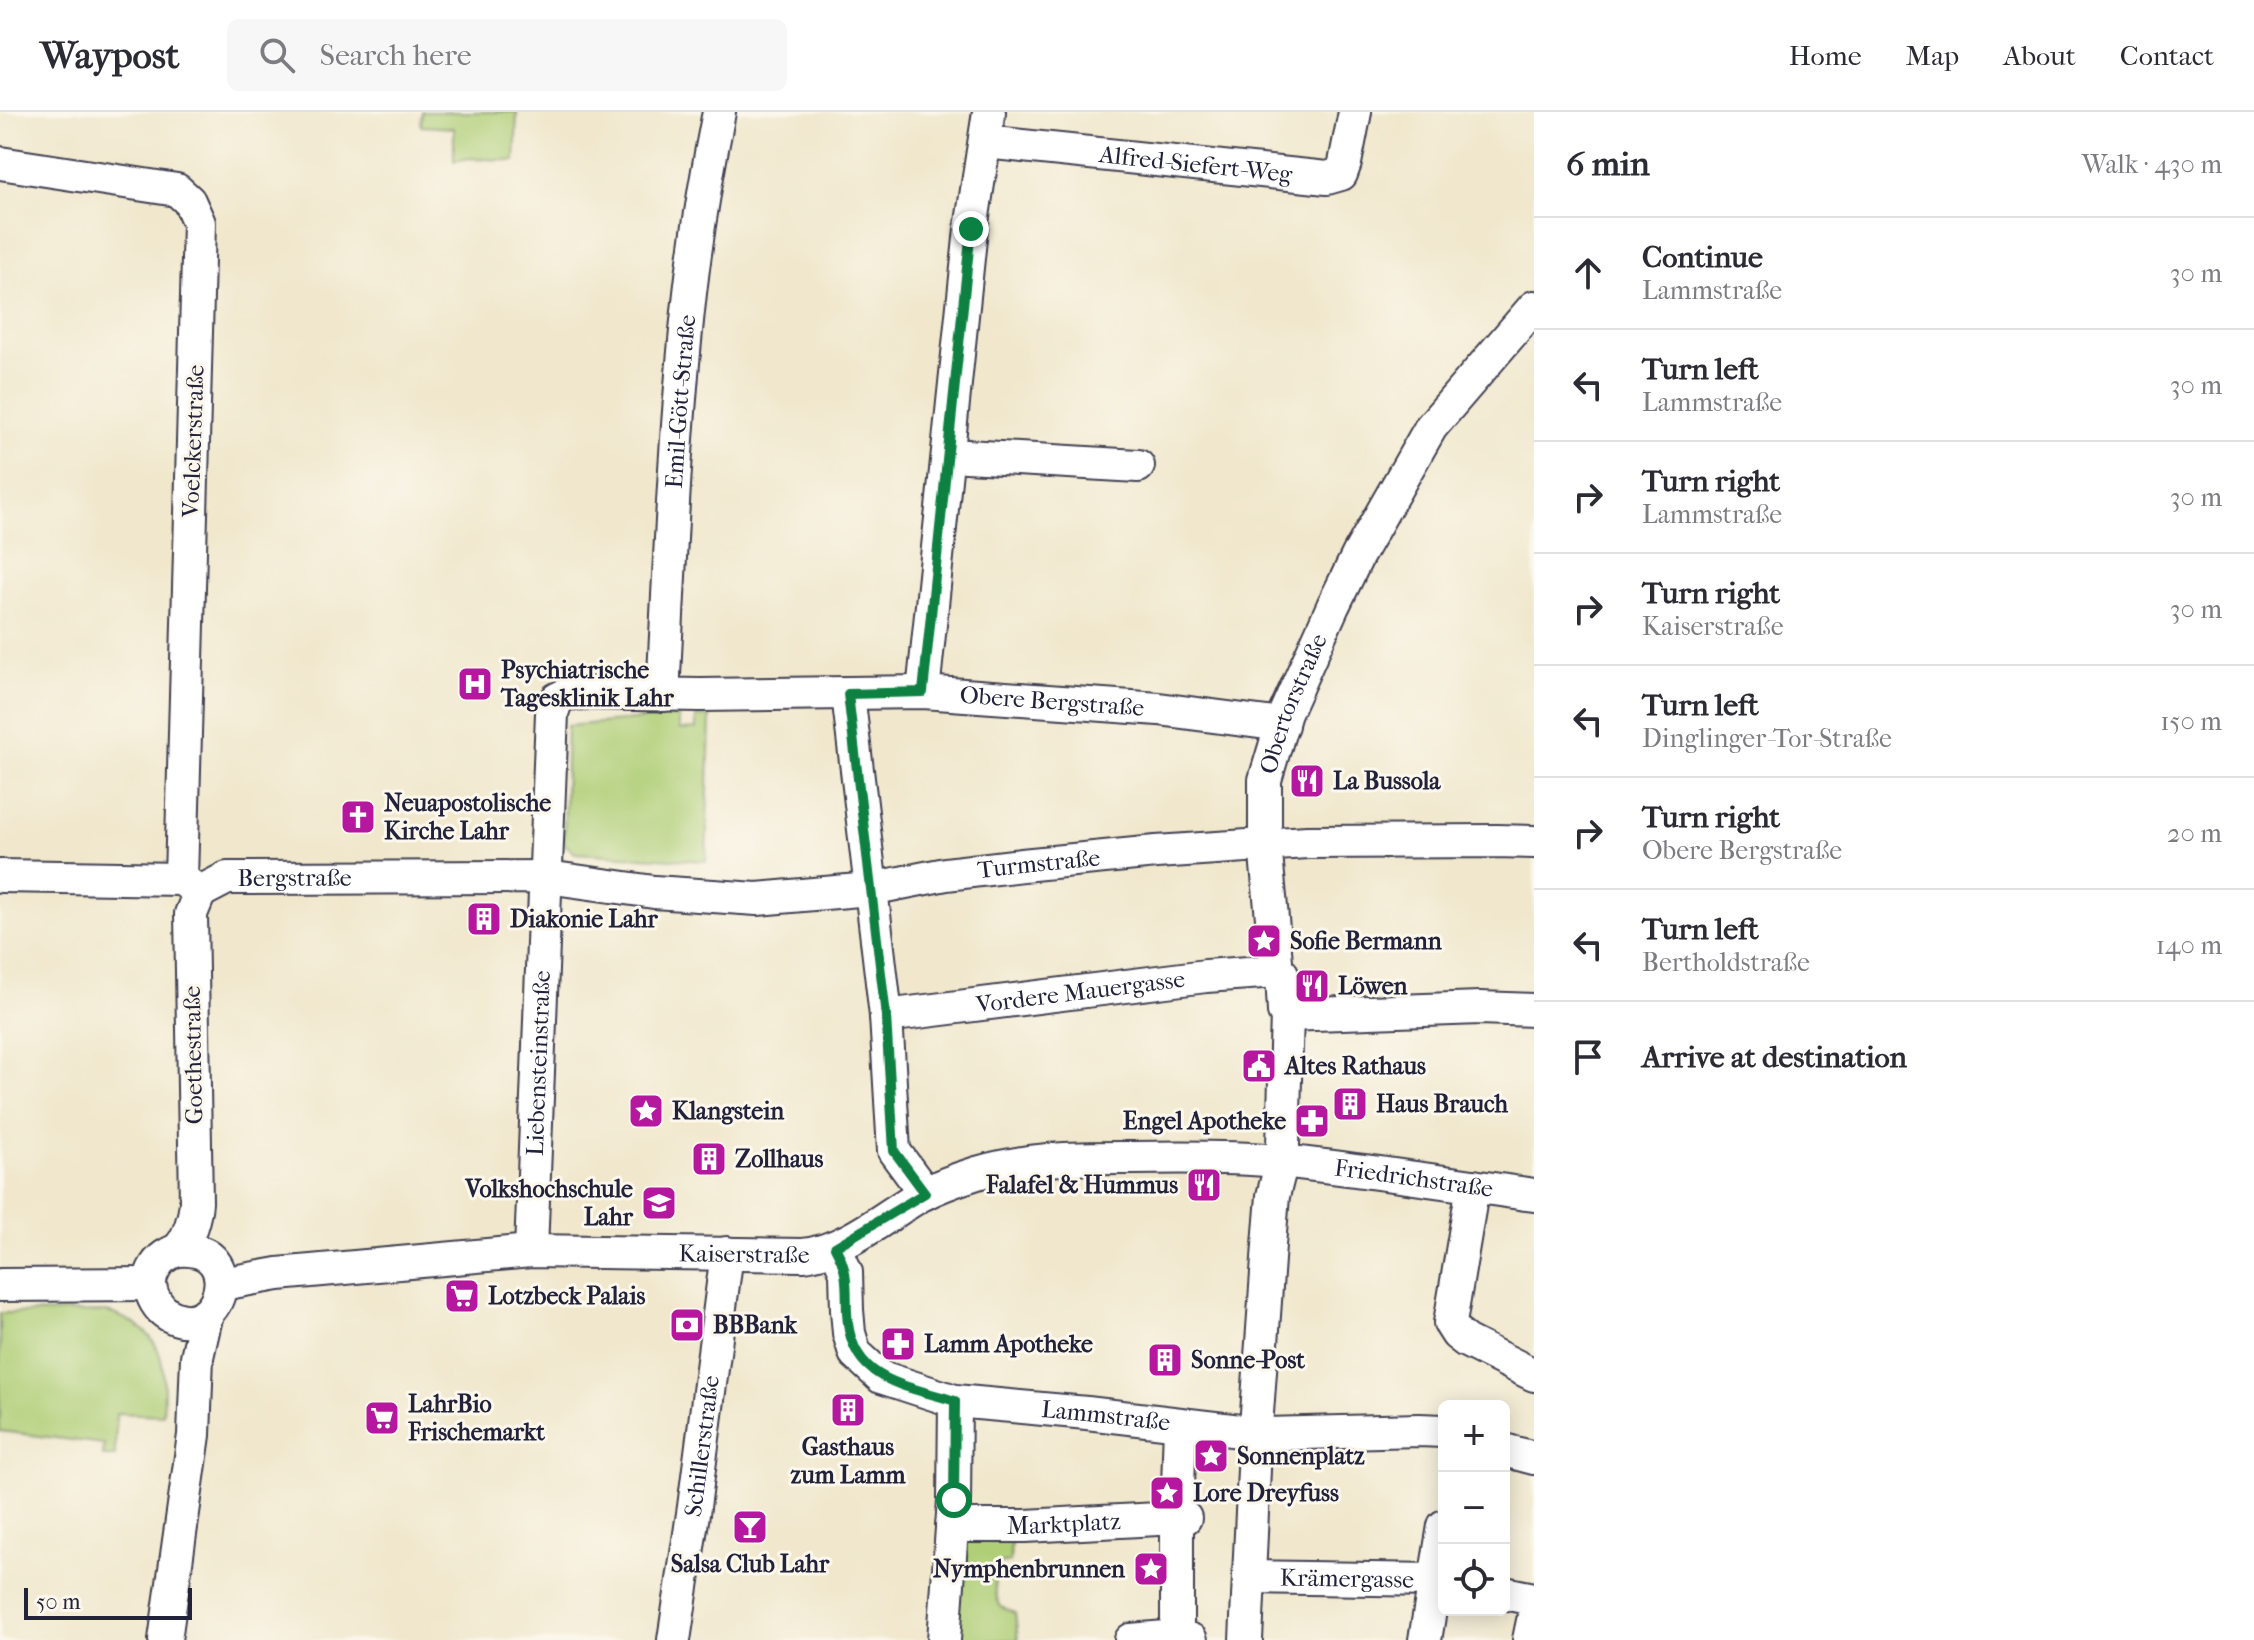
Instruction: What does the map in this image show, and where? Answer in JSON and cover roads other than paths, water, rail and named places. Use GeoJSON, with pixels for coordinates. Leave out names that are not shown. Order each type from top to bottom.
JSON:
{"type":"FeatureCollection","features":[{"type":"Feature","properties":{"kind":"street","name":"Emil-Gött-Straße"},"geometry":{"type":"LineString","coordinates":[[663,695],[674,468],[690,294],[702,202],[719,112]]}},
{"type":"Feature","properties":{"kind":"street","name":"Alfred-Siefert-Weg"},"geometry":{"type":"LineString","coordinates":[[987,127],[1327,178],[1341,174],[1355,112]]}},
{"type":"Feature","properties":{"kind":"street"},"geometry":{"type":"LineString","coordinates":[[923,692],[971,229],[987,127]]}},
{"type":"Feature","properties":{"kind":"street","name":"Voelckerstraße"},"geometry":{"type":"LineString","coordinates":[[0,163],[177,190],[189,201],[199,223],[191,885]]}},
{"type":"Feature","properties":{"kind":"street","name":"Obertorstraße"},"geometry":{"type":"LineString","coordinates":[[1246,1640],[1256,1433],[1273,1196],[1280,1162],[1287,1015],[1284,1012],[1284,979],[1277,971],[1265,844],[1265,780],[1285,713],[1333,606],[1386,505],[1431,427],[1534,307]]}},
{"type":"Feature","properties":{"kind":"street"},"geometry":{"type":"LineString","coordinates":[[949,455],[1138,466]]}},
{"type":"Feature","properties":{"kind":"street","name":"Obere Bergstraße"},"geometry":{"type":"LineString","coordinates":[[547,877],[552,713],[557,699],[569,693],[923,692],[1201,713],[1282,725]]}},
{"type":"Feature","properties":{"kind":"street"},"geometry":{"type":"LineString","coordinates":[[848,694],[886,1016],[894,1151],[925,1193]]}},
{"type":"Feature","properties":{"kind":"street"},"geometry":{"type":"LineString","coordinates":[[1245,721],[1265,780]]}},
{"type":"Feature","properties":{"kind":"street","name":"Turmstraße"},"geometry":{"type":"LineString","coordinates":[[547,877],[654,892],[757,899],[870,889],[1022,865],[1265,844],[1534,842]]}},
{"type":"Feature","properties":{"kind":"street","name":"Bergstraße"},"geometry":{"type":"LineString","coordinates":[[0,876],[191,885],[227,878],[547,877]]}},
{"type":"Feature","properties":{"kind":"street","name":"Liebensteinstraße"},"geometry":{"type":"LineString","coordinates":[[531,1251],[547,877]]}},
{"type":"Feature","properties":{"kind":"street","name":"Goethestraße"},"geometry":{"type":"LineString","coordinates":[[191,885],[196,1202],[190,1251],[216,1265],[222,1284]]}},
{"type":"Feature","properties":{"kind":"street","name":"Vordere Mauergasse"},"geometry":{"type":"LineString","coordinates":[[886,1016],[1219,975],[1277,971]]}},
{"type":"Feature","properties":{"kind":"street"},"geometry":{"type":"LineString","coordinates":[[1287,1015],[1480,1008],[1534,1010]]}},
{"type":"Feature","properties":{"kind":"street","name":"Kaiserstraße"},"geometry":{"type":"LineString","coordinates":[[222,1284],[278,1274],[531,1251],[803,1255],[835,1247],[925,1193],[977,1173],[1022,1163],[1069,1158],[1201,1158],[1280,1162]]}},
{"type":"Feature","properties":{"kind":"street","name":"Friedrichstraße"},"geometry":{"type":"LineString","coordinates":[[1280,1162],[1534,1195]]}},
{"type":"Feature","properties":{"kind":"street"},"geometry":{"type":"LineString","coordinates":[[1473,1186],[1450,1323],[1466,1341],[1534,1375]]}},
{"type":"Feature","properties":{"kind":"street","name":"Lammstraße"},"geometry":{"type":"LineString","coordinates":[[835,1247],[846,1272],[848,1321],[855,1353],[881,1377],[955,1401],[1256,1433],[1438,1431]]}},
{"type":"Feature","properties":{"kind":"street"},"geometry":{"type":"LineString","coordinates":[[190,1251],[162,1258],[156,1266],[150,1284],[158,1306],[167,1314],[193,1316],[215,1305],[222,1284]]}},
{"type":"Feature","properties":{"kind":"street","name":"Schillerstraße"},"geometry":{"type":"LineString","coordinates":[[674,1640],[727,1253]]}},
{"type":"Feature","properties":{"kind":"street"},"geometry":{"type":"LineString","coordinates":[[0,1285],[150,1284]]}},
{"type":"Feature","properties":{"kind":"street"},"geometry":{"type":"LineString","coordinates":[[165,1640],[194,1435],[197,1357],[193,1316]]}},
{"type":"Feature","properties":{"kind":"street"},"geometry":{"type":"LineString","coordinates":[[944,1640],[953,1513],[955,1401]]}},
{"type":"Feature","properties":{"kind":"street"},"geometry":{"type":"LineString","coordinates":[[1131,1640],[1184,1638],[1180,1425]]}},
{"type":"Feature","properties":{"kind":"street"},"geometry":{"type":"LineString","coordinates":[[1510,1452],[1534,1458]]}},
{"type":"Feature","properties":{"kind":"street","name":"Marktplatz"},"geometry":{"type":"LineString","coordinates":[[953,1513],[1025,1526],[1181,1518]]}},
{"type":"Feature","properties":{"kind":"street","name":"Krämergasse"},"geometry":{"type":"LineString","coordinates":[[1249,1577],[1438,1580]]}},
{"type":"Feature","properties":{"kind":"street"},"geometry":{"type":"LineString","coordinates":[[1425,1640],[1438,1584]]}},
{"type":"Feature","properties":{"kind":"street"},"geometry":{"type":"LineString","coordinates":[[1510,1594],[1534,1599]]}},
{"type":"Feature","properties":{"kind":"street"},"geometry":{"type":"LineString","coordinates":[[1529,1640],[1534,1616]]}},
{"type":"Feature","properties":{"kind":"place","name":"Psychiatrische Tagesklinik Lahr"},"geometry":{"type":"Point","coordinates":[475,684]}},
{"type":"Feature","properties":{"kind":"place","name":"La Bussola"},"geometry":{"type":"Point","coordinates":[1307,781]}},
{"type":"Feature","properties":{"kind":"place","name":"Neuapostolische Kirche Lahr"},"geometry":{"type":"Point","coordinates":[358,817]}},
{"type":"Feature","properties":{"kind":"place","name":"Diakonie Lahr"},"geometry":{"type":"Point","coordinates":[484,919]}},
{"type":"Feature","properties":{"kind":"place","name":"Sofie Bermann"},"geometry":{"type":"Point","coordinates":[1264,941]}},
{"type":"Feature","properties":{"kind":"place","name":"Löwen"},"geometry":{"type":"Point","coordinates":[1312,986]}},
{"type":"Feature","properties":{"kind":"place","name":"Altes Rathaus"},"geometry":{"type":"Point","coordinates":[1259,1066]}},
{"type":"Feature","properties":{"kind":"place","name":"Haus Brauch"},"geometry":{"type":"Point","coordinates":[1350,1104]}},
{"type":"Feature","properties":{"kind":"place","name":"Klangstein"},"geometry":{"type":"Point","coordinates":[646,1111]}},
{"type":"Feature","properties":{"kind":"place","name":"Engel Apotheke"},"geometry":{"type":"Point","coordinates":[1312,1121]}},
{"type":"Feature","properties":{"kind":"place","name":"Zollhaus"},"geometry":{"type":"Point","coordinates":[709,1159]}},
{"type":"Feature","properties":{"kind":"place","name":"Falafel & Hummus"},"geometry":{"type":"Point","coordinates":[1204,1185]}},
{"type":"Feature","properties":{"kind":"place","name":"Volkshochschule Lahr"},"geometry":{"type":"Point","coordinates":[659,1203]}},
{"type":"Feature","properties":{"kind":"place","name":"Lotzbeck Palais"},"geometry":{"type":"Point","coordinates":[462,1296]}},
{"type":"Feature","properties":{"kind":"place","name":"BBBank"},"geometry":{"type":"Point","coordinates":[687,1325]}},
{"type":"Feature","properties":{"kind":"place","name":"Lamm Apotheke"},"geometry":{"type":"Point","coordinates":[898,1344]}},
{"type":"Feature","properties":{"kind":"place","name":"Sonne-Post"},"geometry":{"type":"Point","coordinates":[1165,1360]}},
{"type":"Feature","properties":{"kind":"place","name":"Gasthaus zum Lamm"},"geometry":{"type":"Point","coordinates":[848,1410]}},
{"type":"Feature","properties":{"kind":"place","name":"LahrBio Frischemarkt"},"geometry":{"type":"Point","coordinates":[382,1418]}},
{"type":"Feature","properties":{"kind":"place","name":"Sonnenplatz"},"geometry":{"type":"Point","coordinates":[1211,1456]}},
{"type":"Feature","properties":{"kind":"place","name":"Lore Dreyfuss"},"geometry":{"type":"Point","coordinates":[1167,1493]}},
{"type":"Feature","properties":{"kind":"place","name":"Salsa Club Lahr"},"geometry":{"type":"Point","coordinates":[750,1527]}},
{"type":"Feature","properties":{"kind":"place","name":"Nymphenbrunnen"},"geometry":{"type":"Point","coordinates":[1151,1569]}}]}
